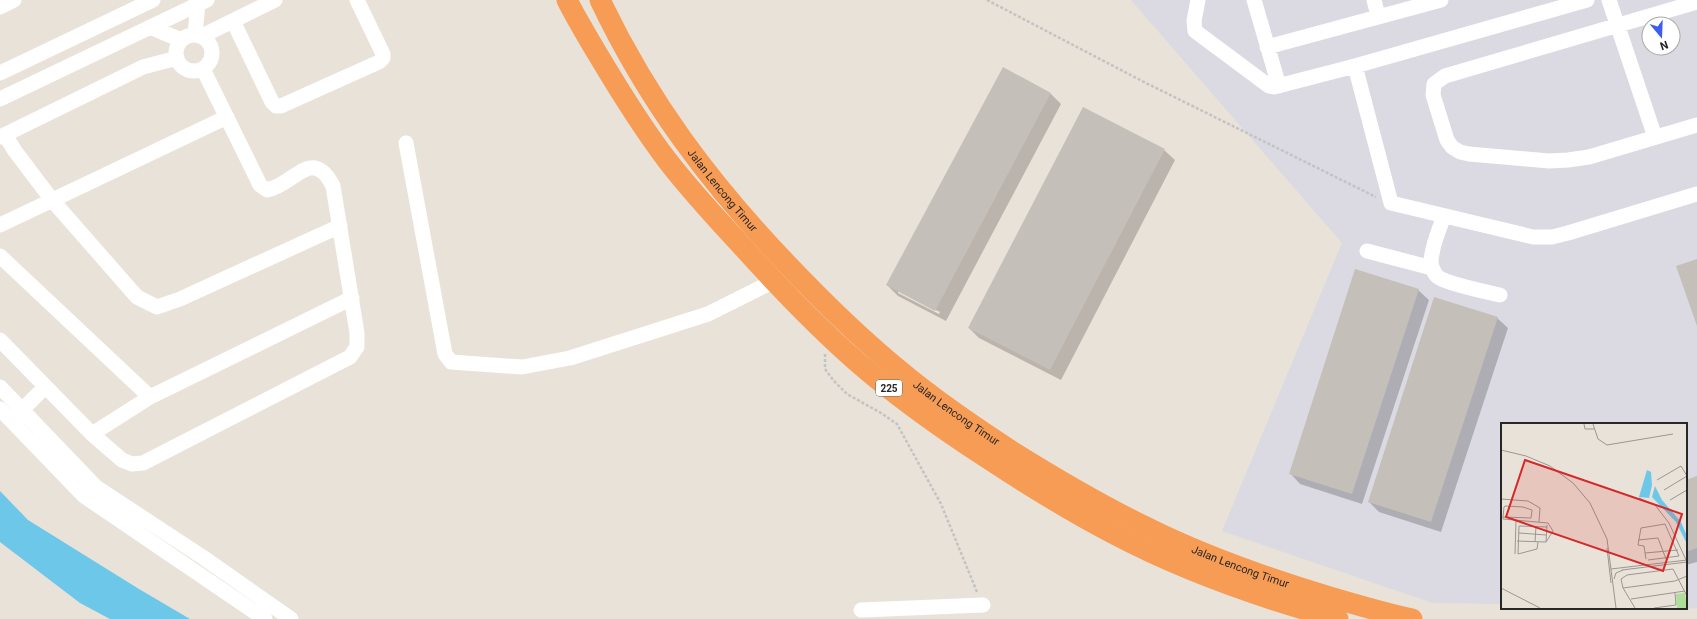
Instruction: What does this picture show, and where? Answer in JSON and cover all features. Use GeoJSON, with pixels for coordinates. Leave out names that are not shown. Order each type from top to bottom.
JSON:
{"type":"FeatureCollection","features":[{"type":"Feature","properties":{"kind":"highway","name":"Jalan Lencong Timur"},"geometry":{"type":"LineString","coordinates":[[567,0],[614,82],[666,158],[691,189],[774,281],[825,332],[856,361],[934,424],[1024,482],[1114,534],[1161,557],[1271,599],[1338,619]]}},
{"type":"Feature","properties":{"kind":"highway","name":"225"},"geometry":{"type":"LineString","coordinates":[[592,0],[617,35]]}},
{"type":"Feature","properties":{"kind":"highway","name":"Jalan Lencong Timur"},"geometry":{"type":"LineString","coordinates":[[600,0],[617,35],[654,100],[680,138],[741,215],[806,284],[900,371],[941,403],[982,432],[1074,490],[1153,531],[1256,573],[1352,603],[1412,619]]}},
{"type":"Feature","properties":{"kind":"street"},"geometry":{"type":"LineString","coordinates":[[0,7],[14,0]]}},
{"type":"Feature","properties":{"kind":"street"},"geometry":{"type":"LineString","coordinates":[[0,73],[153,0]]}},
{"type":"Feature","properties":{"kind":"street"},"geometry":{"type":"LineString","coordinates":[[199,35],[211,44],[213,55],[211,61],[203,69],[192,71],[187,70],[179,63],[177,58],[177,48],[181,40],[189,35],[199,35],[275,0]]}},
{"type":"Feature","properties":{"kind":"street"},"geometry":{"type":"LineString","coordinates":[[233,20],[272,102],[276,106],[281,106],[379,62],[383,58],[383,54],[357,0]]}},
{"type":"Feature","properties":{"kind":"street"},"geometry":{"type":"LineString","coordinates":[[1198,0],[1194,21],[1195,31],[1269,86],[1279,86],[1355,66],[1585,0]]}},
{"type":"Feature","properties":{"kind":"street"},"geometry":{"type":"LineString","coordinates":[[1254,0],[1279,86]]}},
{"type":"Feature","properties":{"kind":"street"},"geometry":{"type":"LineString","coordinates":[[1374,0],[1378,16]]}},
{"type":"Feature","properties":{"kind":"street"},"geometry":{"type":"LineString","coordinates":[[1267,47],[1441,0]]}},
{"type":"Feature","properties":{"kind":"street"},"geometry":{"type":"LineString","coordinates":[[1609,0],[1655,137]]}},
{"type":"Feature","properties":{"kind":"street"},"geometry":{"type":"LineString","coordinates":[[199,35],[202,2]]}},
{"type":"Feature","properties":{"kind":"street"},"geometry":{"type":"LineString","coordinates":[[0,99],[202,2]]}},
{"type":"Feature","properties":{"kind":"street"},"geometry":{"type":"LineString","coordinates":[[1697,2],[1445,76],[1434,84],[1432,95],[1447,140],[1456,150],[1469,154],[1549,161],[1568,160],[1589,157],[1697,125]]}},
{"type":"Feature","properties":{"kind":"street"},"geometry":{"type":"LineString","coordinates":[[150,27],[181,40]]}},
{"type":"Feature","properties":{"kind":"street"},"geometry":{"type":"LineString","coordinates":[[177,58],[143,67],[3,136],[52,200],[137,297],[157,307],[180,299],[340,226]]}},
{"type":"Feature","properties":{"kind":"street"},"geometry":{"type":"LineString","coordinates":[[1355,66],[1391,203],[1533,237],[1552,237],[1697,194]]}},
{"type":"Feature","properties":{"kind":"street"},"geometry":{"type":"LineString","coordinates":[[0,340],[92,434],[122,460],[132,464],[143,463],[350,357],[356,347],[357,333],[333,186],[327,174],[318,168],[306,168],[274,189],[267,190],[260,185],[203,69]]}},
{"type":"Feature","properties":{"kind":"street"},"geometry":{"type":"LineString","coordinates":[[0,225],[227,117]]}},
{"type":"Feature","properties":{"kind":"street"},"geometry":{"type":"LineString","coordinates":[[406,143],[445,354],[451,362],[522,367],[570,358],[708,314],[774,281]]}},
{"type":"Feature","properties":{"kind":"street"},"geometry":{"type":"LineString","coordinates":[[1444,216],[1434,244],[1431,261],[1432,268],[1438,277],[1456,284],[1500,295]]}},
{"type":"Feature","properties":{"kind":"street"},"geometry":{"type":"LineString","coordinates":[[1367,251],[1432,268]]}},
{"type":"Feature","properties":{"kind":"street"},"geometry":{"type":"LineString","coordinates":[[0,256],[150,396]]}},
{"type":"Feature","properties":{"kind":"street"},"geometry":{"type":"LineString","coordinates":[[92,434],[150,396],[352,298]]}},
{"type":"Feature","properties":{"kind":"street"},"geometry":{"type":"LineString","coordinates":[[0,387],[16,415],[84,496],[265,619]]}},
{"type":"Feature","properties":{"kind":"street"},"geometry":{"type":"LineString","coordinates":[[16,415],[45,387]]}},
{"type":"Feature","properties":{"kind":"street"},"geometry":{"type":"LineString","coordinates":[[0,409],[16,415],[96,488],[204,558],[291,619]]}},
{"type":"Feature","properties":{"kind":"street"},"geometry":{"type":"LineString","coordinates":[[860,610],[983,605]]}},
{"type":"Feature","properties":{"kind":"path"},"geometry":{"type":"LineString","coordinates":[[987,0],[1310,166],[1369,195],[1391,203]]}},
{"type":"Feature","properties":{"kind":"path"},"geometry":{"type":"LineString","coordinates":[[825,332],[825,369],[847,394],[881,413],[897,424],[941,504],[983,605]]}},
{"type":"Feature","properties":{"kind":"shaded area"},"geometry":{"type":"Polygon","coordinates":[[[1131,0],[1697,0],[1697,608],[1687,609],[1687,423],[1501,423],[1501,604],[1433,603],[1222,531],[1342,243],[1131,0]]]}},
{"type":"Feature","properties":{"kind":"water"},"geometry":{"type":"Polygon","coordinates":[[[0,491],[28,520],[190,619],[110,619],[80,603],[0,542],[0,491]]]}},
{"type":"Feature","properties":{"kind":"building"},"geometry":{"type":"Polygon","coordinates":[[[1003,67],[1051,93],[935,311],[886,285],[1003,67]]]}},
{"type":"Feature","properties":{"kind":"building"},"geometry":{"type":"Polygon","coordinates":[[[1083,107],[1165,149],[1050,370],[968,328],[1083,107]]]}},
{"type":"Feature","properties":{"kind":"building"},"geometry":{"type":"Polygon","coordinates":[[[1697,259],[1697,326],[1676,266],[1697,259]]]}},
{"type":"Feature","properties":{"kind":"building"},"geometry":{"type":"Polygon","coordinates":[[[1355,269],[1419,289],[1352,494],[1289,474],[1355,269]]]}},
{"type":"Feature","properties":{"kind":"building"},"geometry":{"type":"Polygon","coordinates":[[[1434,297],[1498,317],[1431,522],[1368,502],[1434,297]]]}},
{"type":"Feature","properties":{"kind":"building"},"geometry":{"type":"Polygon","coordinates":[[[1697,476],[1697,548],[1687,552],[1687,480],[1697,476]]]}}]}
